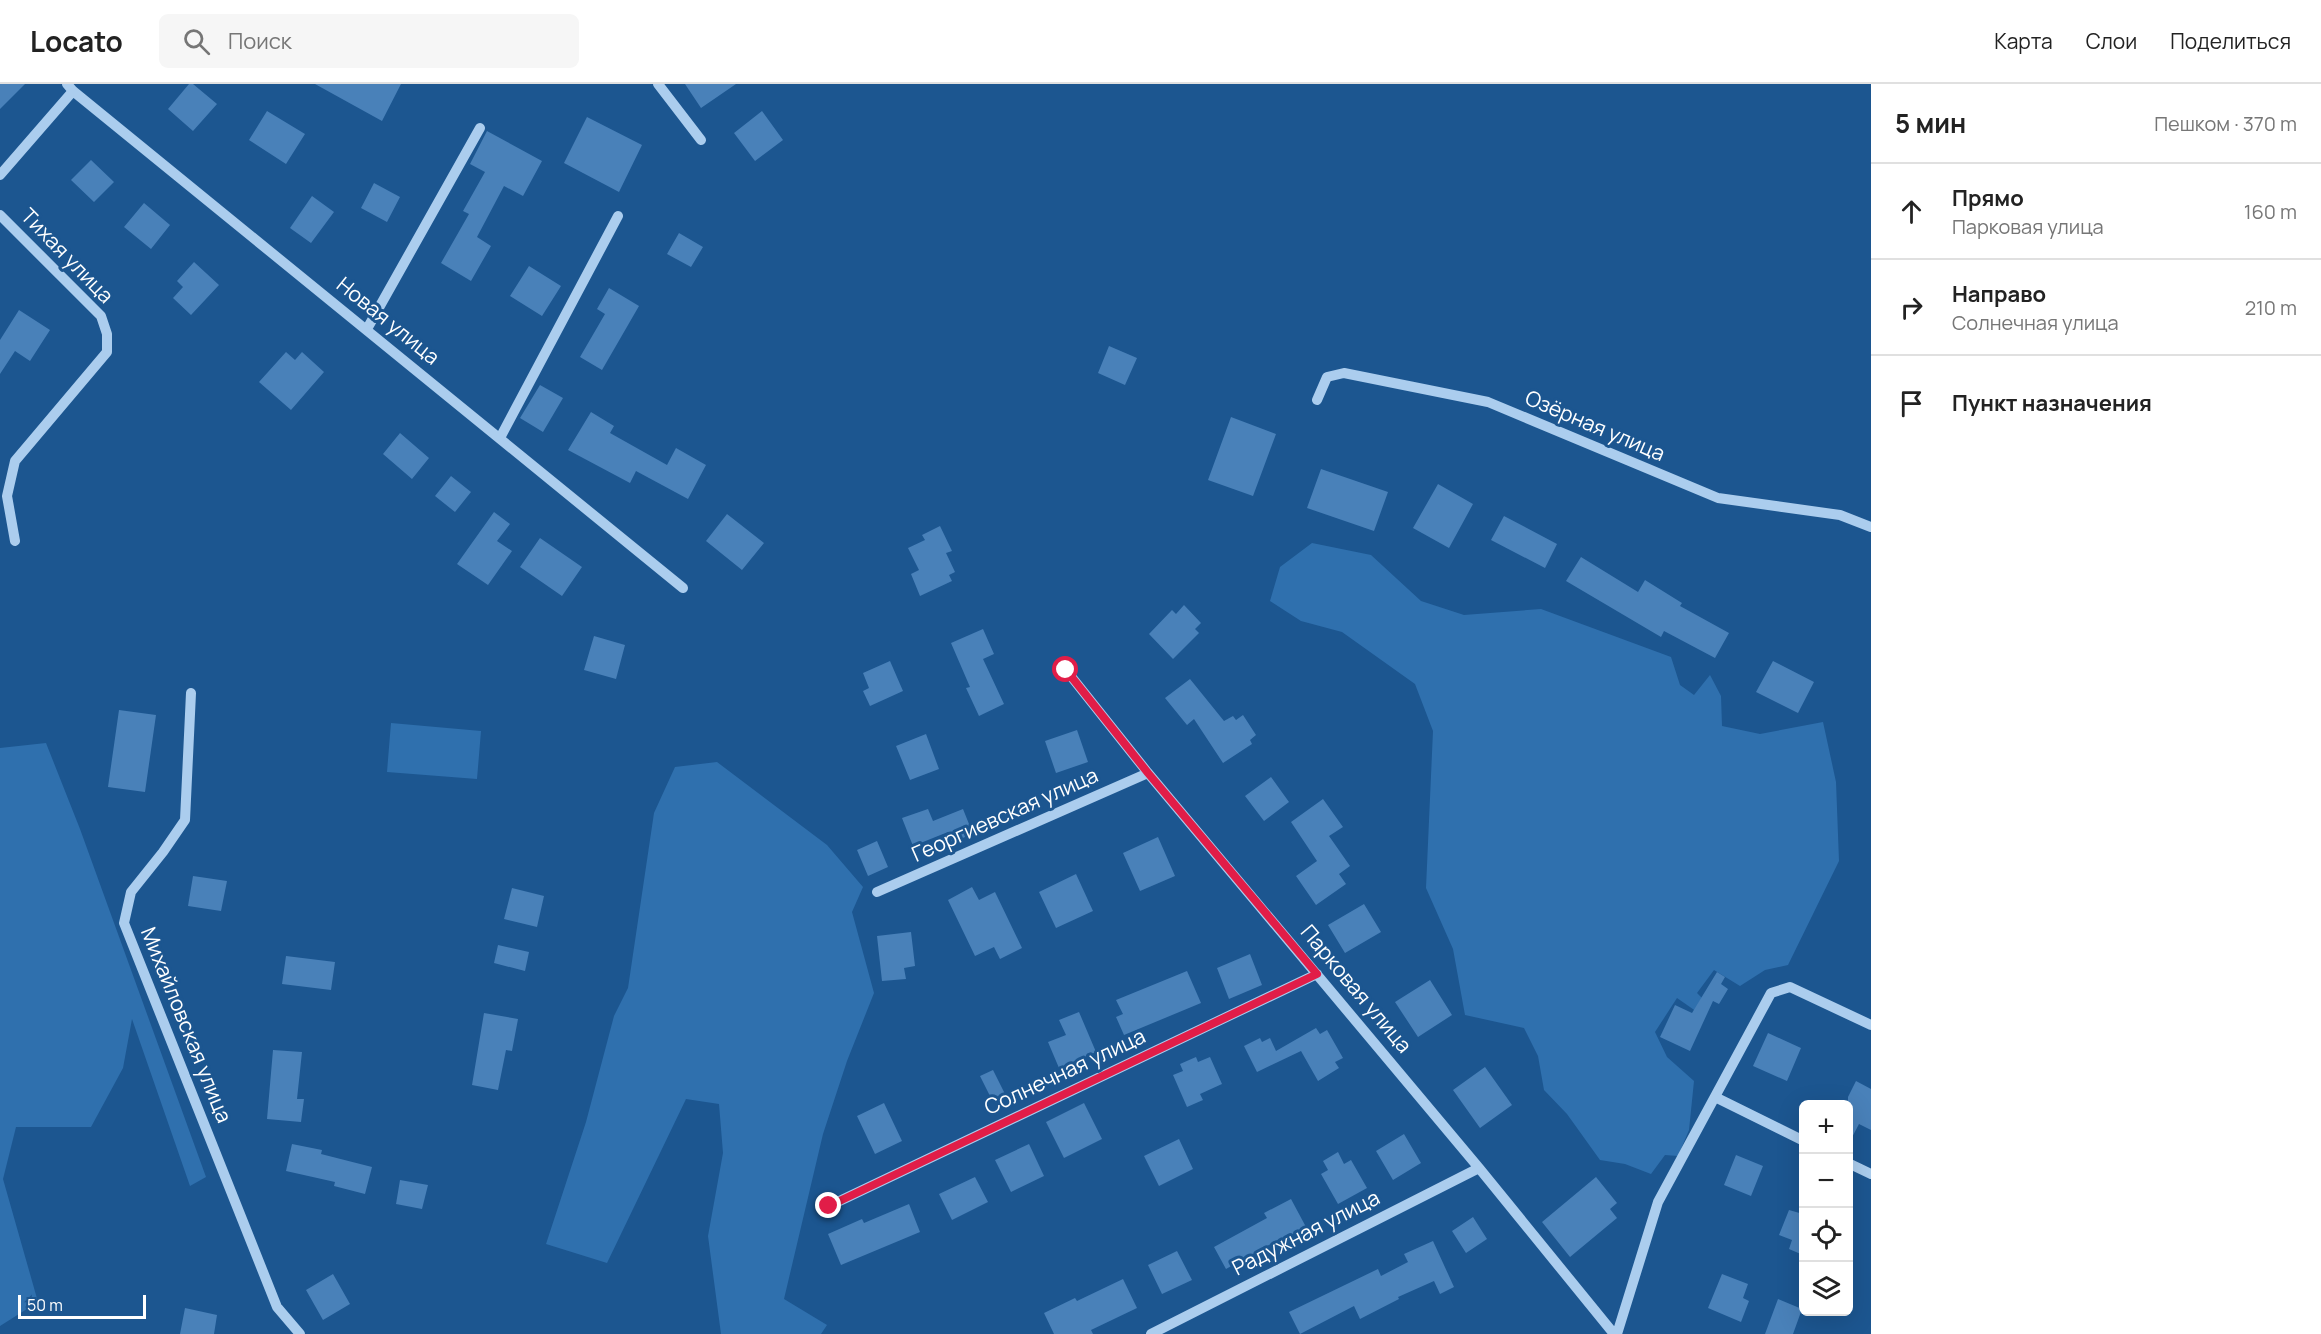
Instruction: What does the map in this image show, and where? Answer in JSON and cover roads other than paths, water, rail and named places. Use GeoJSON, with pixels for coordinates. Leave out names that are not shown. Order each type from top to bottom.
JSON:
{"type":"FeatureCollection","features":[{"type":"Feature","properties":{"kind":"street"},"geometry":{"type":"LineString","coordinates":[[658,84],[701,140]]}},
{"type":"Feature","properties":{"kind":"street"},"geometry":{"type":"LineString","coordinates":[[0,175],[70,87]]}},
{"type":"Feature","properties":{"kind":"street","name":"Новая улица"},"geometry":{"type":"LineString","coordinates":[[70,87],[683,588]]}},
{"type":"Feature","properties":{"kind":"street"},"geometry":{"type":"LineString","coordinates":[[367,329],[480,128]]}},
{"type":"Feature","properties":{"kind":"street","name":"Тихая улица"},"geometry":{"type":"LineString","coordinates":[[0,215],[101,316],[107,334],[107,352],[15,461],[8,496],[15,541]]}},
{"type":"Feature","properties":{"kind":"street"},"geometry":{"type":"LineString","coordinates":[[500,438],[618,216]]}},
{"type":"Feature","properties":{"kind":"street","name":"Озёрная улица"},"geometry":{"type":"LineString","coordinates":[[1317,400],[1327,377],[1344,373],[1488,402],[1718,498],[1840,515],[1871,527]]}},
{"type":"Feature","properties":{"kind":"street","name":"Парковая улица"},"geometry":{"type":"LineString","coordinates":[[1066,670],[1148,773],[1616,1334]]}},
{"type":"Feature","properties":{"kind":"street","name":"Михайловская улица"},"geometry":{"type":"LineString","coordinates":[[191,693],[185,819],[163,852],[131,892],[124,923],[277,1307],[300,1334]]}},
{"type":"Feature","properties":{"kind":"street","name":"Георгиевская улица"},"geometry":{"type":"LineString","coordinates":[[877,892],[1148,773]]}},
{"type":"Feature","properties":{"kind":"street","name":"Солнечная улица"},"geometry":{"type":"LineString","coordinates":[[829,1206],[1317,974]]}},
{"type":"Feature","properties":{"kind":"street"},"geometry":{"type":"LineString","coordinates":[[1616,1334],[1659,1202],[1771,993],[1790,987],[1871,1025]]}},
{"type":"Feature","properties":{"kind":"street"},"geometry":{"type":"LineString","coordinates":[[1715,1097],[1799,1139]]}},
{"type":"Feature","properties":{"kind":"street"},"geometry":{"type":"LineString","coordinates":[[1853,1165],[1871,1174]]}},
{"type":"Feature","properties":{"kind":"street","name":"Радужная улица"},"geometry":{"type":"LineString","coordinates":[[1151,1334],[1479,1168]]}}]}
